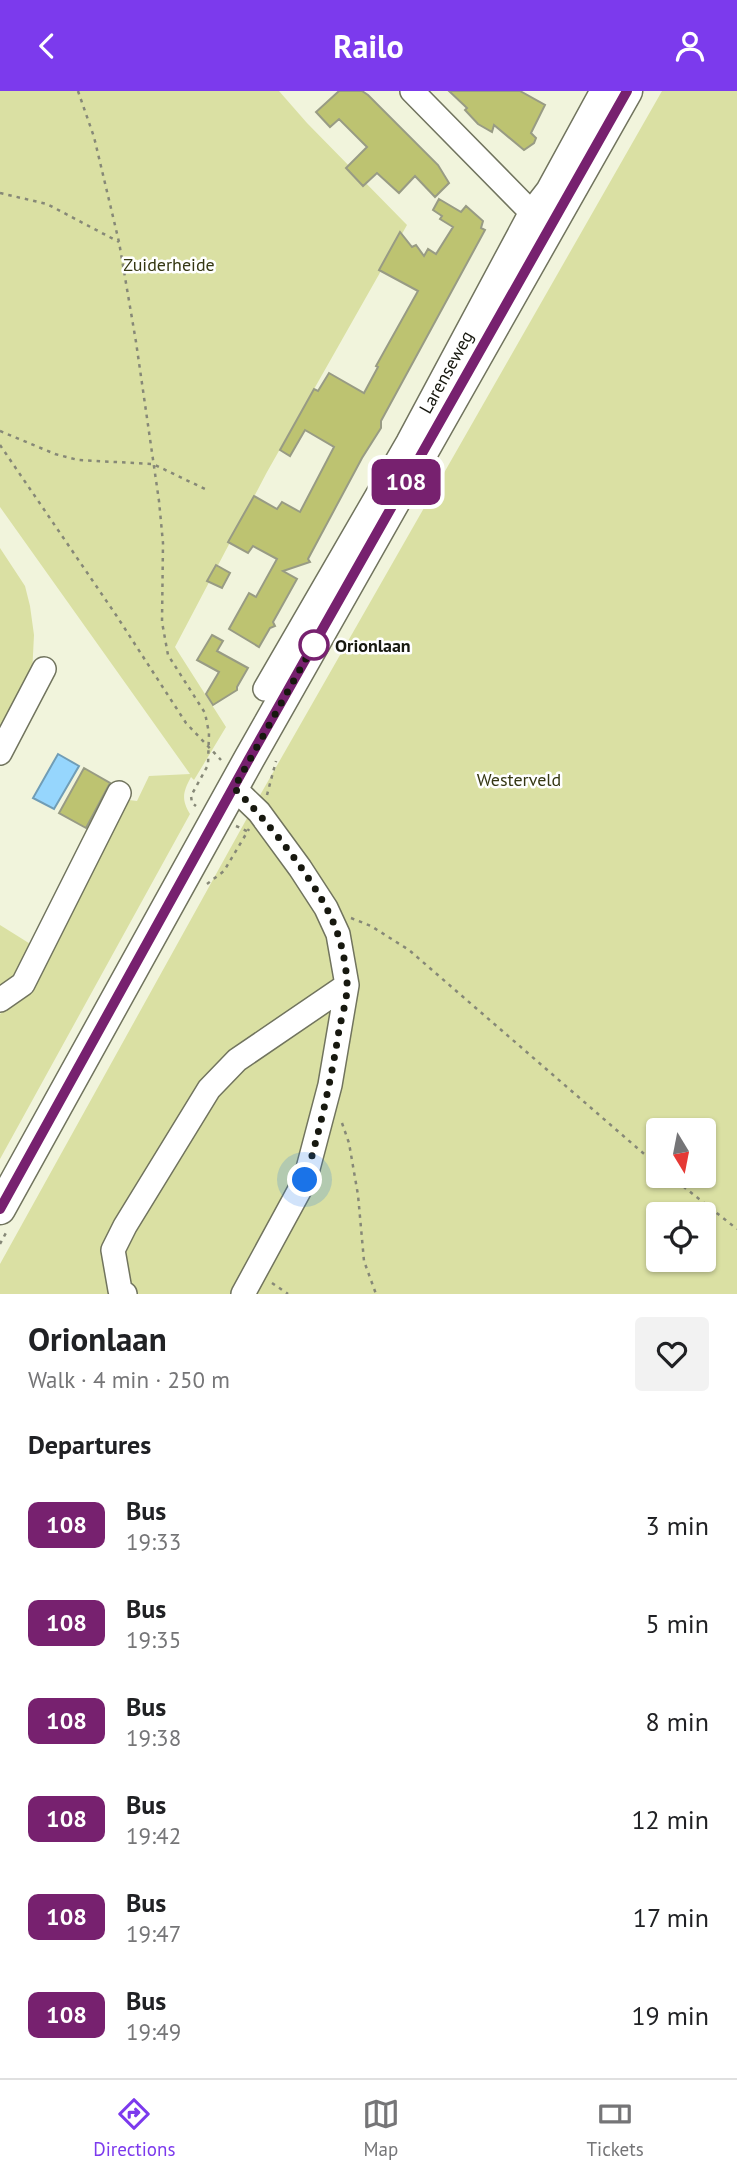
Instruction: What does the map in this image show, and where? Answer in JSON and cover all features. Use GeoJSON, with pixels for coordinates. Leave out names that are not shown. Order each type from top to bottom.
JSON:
{"type":"FeatureCollection","features":[{"type":"Feature","properties":{"kind":"main road","name":"Larenseweg"},"geometry":{"type":"LineString","coordinates":[[0,1209],[235,770],[627,91]]}},
{"type":"Feature","properties":{"kind":"street"},"geometry":{"type":"LineString","coordinates":[[412,91],[531,212]]}},
{"type":"Feature","properties":{"kind":"street","name":"Larenseweg"},"geometry":{"type":"LineString","coordinates":[[265,689],[408,442],[531,212],[548,190],[602,91]]}},
{"type":"Feature","properties":{"kind":"street"},"geometry":{"type":"LineString","coordinates":[[0,753],[44,669]]}},
{"type":"Feature","properties":{"kind":"street"},"geometry":{"type":"LineString","coordinates":[[235,770],[259,812],[326,908],[338,934],[347,985],[328,1093],[305,1180],[243,1294]]}},
{"type":"Feature","properties":{"kind":"street"},"geometry":{"type":"LineString","coordinates":[[0,1000],[23,984],[119,793]]}},
{"type":"Feature","properties":{"kind":"street"},"geometry":{"type":"LineString","coordinates":[[124,1294],[120,1290],[113,1250],[209,1089],[237,1060],[347,985]]}},
{"type":"Feature","properties":{"kind":"path"},"geometry":{"type":"LineString","coordinates":[[78,91],[94,137],[119,242],[163,543],[162,622],[168,655],[205,713],[210,748],[208,765],[191,796],[192,803],[200,807]]}},
{"type":"Feature","properties":{"kind":"path"},"geometry":{"type":"LineString","coordinates":[[0,193],[47,204],[119,242]]}},
{"type":"Feature","properties":{"kind":"path"},"geometry":{"type":"LineString","coordinates":[[0,431],[55,454],[78,460],[153,464],[205,489]]}},
{"type":"Feature","properties":{"kind":"path"},"geometry":{"type":"LineString","coordinates":[[0,445],[186,723],[235,770]]}},
{"type":"Feature","properties":{"kind":"path"},"geometry":{"type":"LineString","coordinates":[[326,908],[371,926],[409,950],[646,1156]]}},
{"type":"Feature","properties":{"kind":"path"},"geometry":{"type":"LineString","coordinates":[[328,1093],[335,1104],[349,1143],[358,1195],[364,1261],[376,1294]]}},
{"type":"Feature","properties":{"kind":"path"},"geometry":{"type":"LineString","coordinates":[[685,1188],[737,1229]]}},
{"type":"Feature","properties":{"kind":"green space","name":"Zuiderheide"},"geometry":{"type":"Polygon","coordinates":[[[0,91],[279,91],[407,225],[267,472],[175,647],[226,727],[194,780],[191,777],[186,787],[184,800],[190,814],[0,1159],[0,1014],[35,981],[129,800],[137,801],[149,776],[190,774],[0,507],[0,91]]]}},
{"type":"Feature","properties":{"kind":"green space","name":"Westerveld"},"geometry":{"type":"Polygon","coordinates":[[[662,91],[737,91],[737,1294],[0,1294],[0,1264],[251,811],[662,91]]]}},
{"type":"Feature","properties":{"kind":"green space"},"geometry":{"type":"Polygon","coordinates":[[[0,548],[25,586],[34,635],[31,694],[0,748],[0,548]]]}},
{"type":"Feature","properties":{"kind":"green space"},"geometry":{"type":"Polygon","coordinates":[[[0,925],[32,945],[21,973],[0,993],[0,925]]]}},
{"type":"Feature","properties":{"kind":"water"},"geometry":{"type":"Polygon","coordinates":[[[58,754],[79,766],[54,809],[33,798],[58,754]]]}},
{"type":"Feature","properties":{"kind":"building"},"geometry":{"type":"Polygon","coordinates":[[[339,91],[362,91],[368,95],[438,165],[449,183],[435,197],[415,176],[399,193],[377,173],[363,186],[346,168],[367,147],[339,119],[330,127],[316,112],[339,91]]]}},
{"type":"Feature","properties":{"kind":"building"},"geometry":{"type":"Polygon","coordinates":[[[449,91],[520,91],[545,105],[531,133],[536,138],[534,143],[524,150],[494,125],[492,132],[478,124],[465,110],[467,108],[449,91]]]}},
{"type":"Feature","properties":{"kind":"building"},"geometry":{"type":"Polygon","coordinates":[[[439,199],[461,212],[466,206],[483,221],[481,228],[485,230],[381,421],[381,428],[308,559],[310,562],[283,571],[297,579],[273,622],[275,626],[270,628],[259,647],[229,629],[249,593],[256,597],[277,559],[253,546],[248,553],[228,542],[254,496],[277,509],[282,502],[300,512],[334,447],[305,430],[290,456],[280,450],[314,389],[318,391],[329,373],[364,393],[418,291],[379,270],[400,232],[412,247],[416,245],[424,256],[428,249],[436,254],[453,227],[440,219],[442,216],[433,210],[439,199]]]}},
{"type":"Feature","properties":{"kind":"building"},"geometry":{"type":"Polygon","coordinates":[[[216,565],[230,573],[222,588],[207,581],[216,565]]]}},
{"type":"Feature","properties":{"kind":"building"},"geometry":{"type":"Polygon","coordinates":[[[212,635],[223,641],[217,651],[248,668],[237,690],[213,705],[206,694],[219,672],[197,660],[212,635]]]}},
{"type":"Feature","properties":{"kind":"building"},"geometry":{"type":"Polygon","coordinates":[[[84,768],[110,783],[86,828],[59,813],[84,768]]]}},
{"type":"Feature","properties":{"kind":"bus line","name":"108"},"geometry":{"type":"LineString","coordinates":[[0,1209],[249,759],[627,91]]}},
{"type":"Feature","properties":{"kind":"place","name":"Orionlaan"},"geometry":{"type":"Point","coordinates":[314,645]}},
{"type":"Feature","properties":{"kind":"route"},"geometry":{"type":"LineString","coordinates":[[305,1180],[330,1085],[347,985],[343,961],[338,934],[326,908],[259,812],[234,788],[317,639],[314,645]]}}]}
